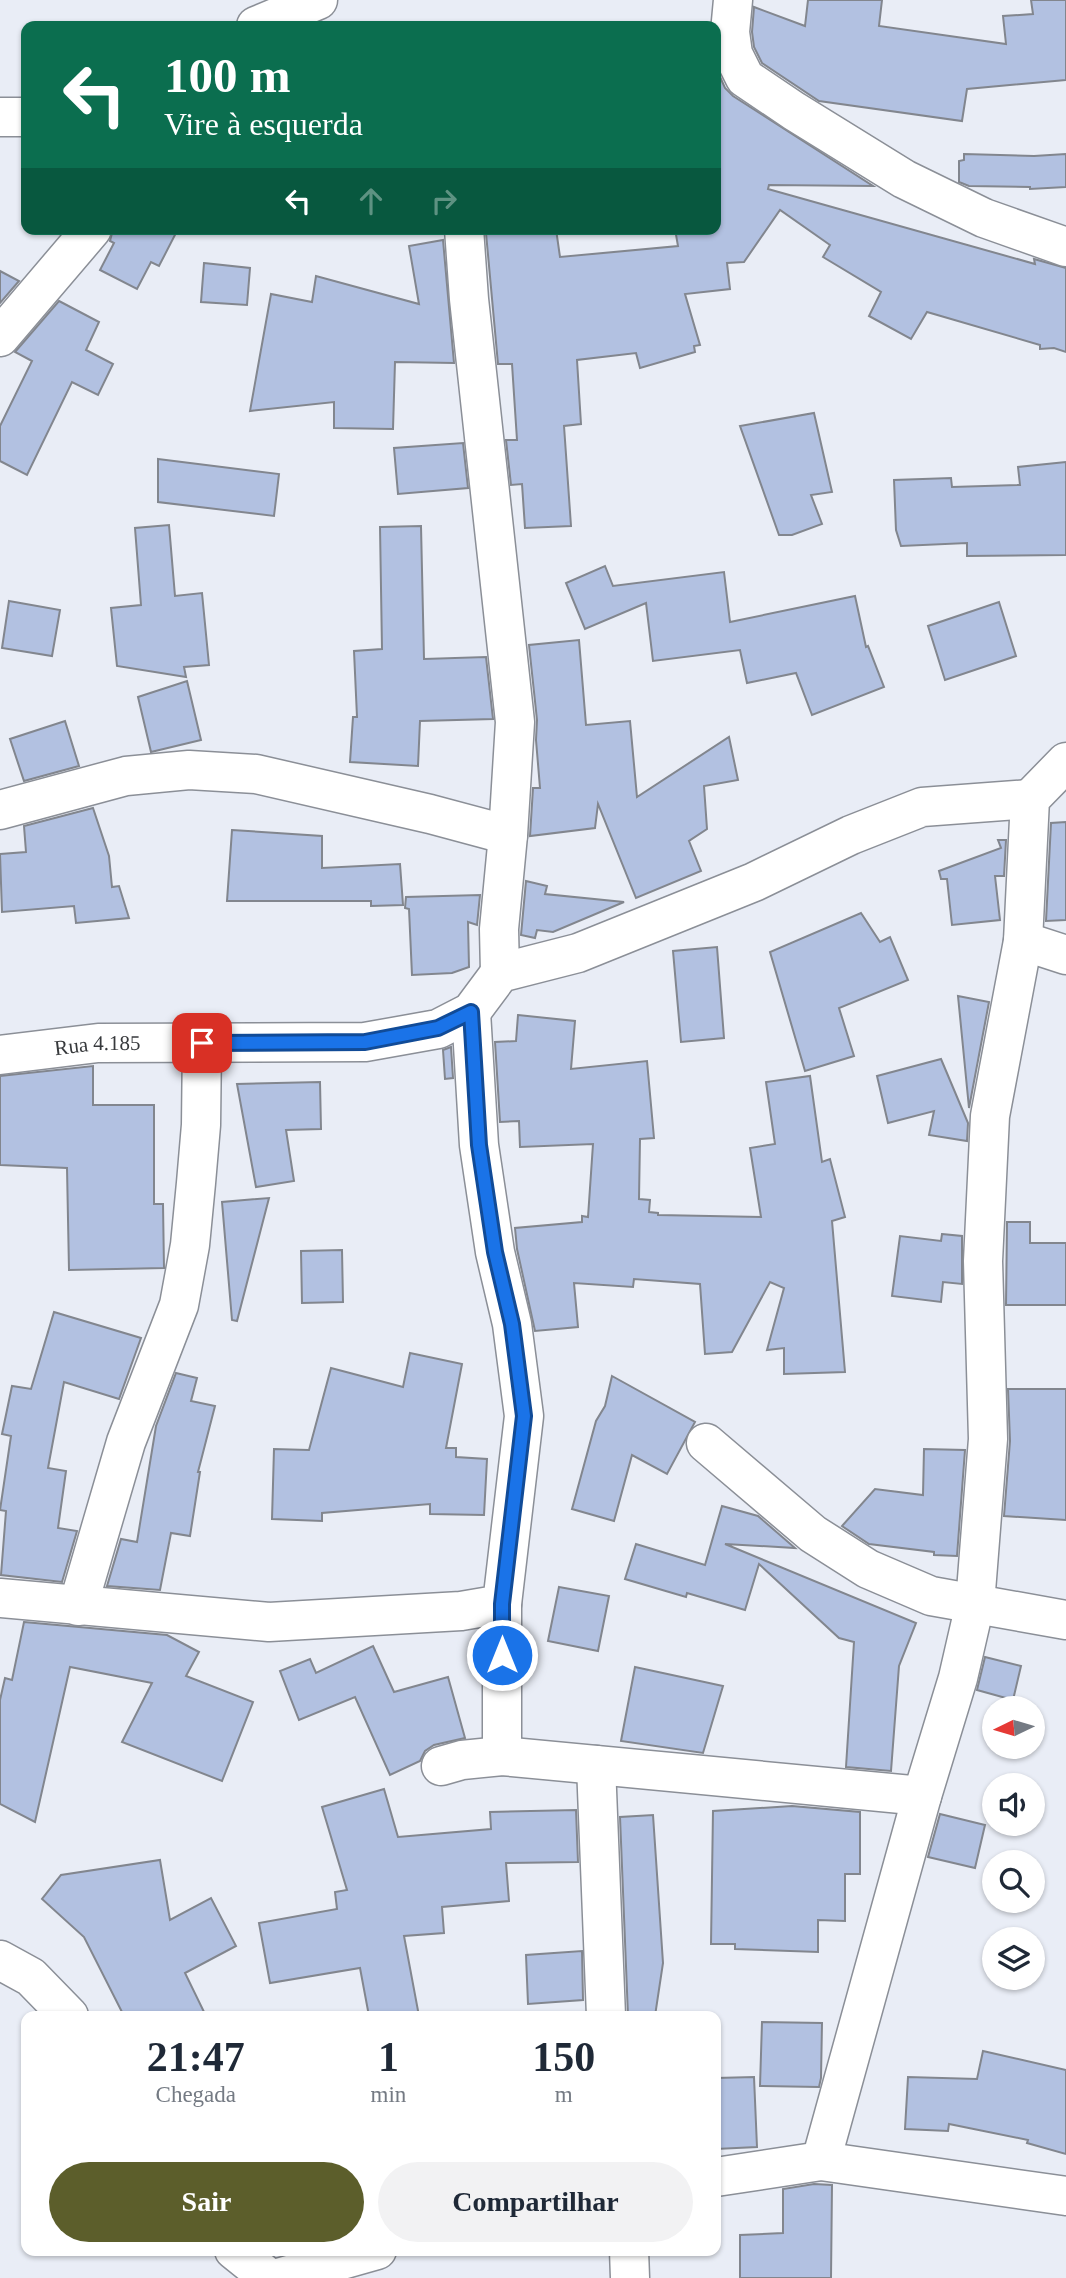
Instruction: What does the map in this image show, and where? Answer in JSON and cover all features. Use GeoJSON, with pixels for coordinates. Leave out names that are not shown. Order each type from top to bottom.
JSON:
{"type":"FeatureCollection","features":[{"type":"Feature","properties":{"kind":"street"},"geometry":{"type":"LineString","coordinates":[[258,21],[268,0]]}},
{"type":"Feature","properties":{"kind":"street"},"geometry":{"type":"LineString","coordinates":[[268,21],[318,0]]}},
{"type":"Feature","properties":{"kind":"street"},"geometry":{"type":"LineString","coordinates":[[733,0],[731,43],[733,54],[745,78],[904,179],[984,218],[1066,247]]}},
{"type":"Feature","properties":{"kind":"street"},"geometry":{"type":"LineString","coordinates":[[0,117],[21,117]]}},
{"type":"Feature","properties":{"kind":"street"},"geometry":{"type":"LineString","coordinates":[[0,337],[87,235]]}},
{"type":"Feature","properties":{"kind":"street"},"geometry":{"type":"LineString","coordinates":[[464,235],[515,722],[499,929],[500,973],[471,1012],[479,1145],[495,1252],[512,1324],[524,1416],[502,1604],[502,1756]]}},
{"type":"Feature","properties":{"kind":"street"},"geometry":{"type":"LineString","coordinates":[[821,2161],[922,1796],[958,1678],[975,1604],[988,1439],[983,1261],[990,1116],[1023,941],[1030,799],[1066,762]]}},
{"type":"Feature","properties":{"kind":"street"},"geometry":{"type":"LineString","coordinates":[[0,810],[126,776],[189,770],[256,775],[416,810],[508,835]]}},
{"type":"Feature","properties":{"kind":"street"},"geometry":{"type":"LineString","coordinates":[[500,973],[578,953],[754,882],[852,835],[922,807],[1030,799]]}},
{"type":"Feature","properties":{"kind":"street"},"geometry":{"type":"LineString","coordinates":[[1023,941],[1066,956]]}},
{"type":"Feature","properties":{"kind":"street","name":"Rua 4.185"},"geometry":{"type":"LineString","coordinates":[[0,1055],[98,1043],[365,1042],[438,1028],[471,1012]]}},
{"type":"Feature","properties":{"kind":"street"},"geometry":{"type":"LineString","coordinates":[[78,1605],[126,1442],[178,1305],[190,1245],[196,1183],[201,1125],[202,1043]]}},
{"type":"Feature","properties":{"kind":"street"},"geometry":{"type":"LineString","coordinates":[[706,1443],[813,1534],[868,1569],[931,1596],[1066,1620]]}},
{"type":"Feature","properties":{"kind":"street"},"geometry":{"type":"LineString","coordinates":[[0,1598],[269,1622],[461,1611],[502,1604]]}},
{"type":"Feature","properties":{"kind":"street"},"geometry":{"type":"LineString","coordinates":[[441,1766],[462,1760],[502,1756],[922,1796]]}},
{"type":"Feature","properties":{"kind":"street"},"geometry":{"type":"LineString","coordinates":[[596,1765],[606,2011]]}},
{"type":"Feature","properties":{"kind":"street"},"geometry":{"type":"LineString","coordinates":[[0,1960],[31,1978],[64,2011]]}},
{"type":"Feature","properties":{"kind":"street"},"geometry":{"type":"LineString","coordinates":[[721,2176],[821,2161],[1066,2196]]}},
{"type":"Feature","properties":{"kind":"street"},"geometry":{"type":"LineString","coordinates":[[242,2256],[269,2278]]}},
{"type":"Feature","properties":{"kind":"street"},"geometry":{"type":"LineString","coordinates":[[278,2278],[356,2256]]}},
{"type":"Feature","properties":{"kind":"street"},"geometry":{"type":"LineString","coordinates":[[629,2256],[630,2278]]}},
{"type":"Feature","properties":{"kind":"building"},"geometry":{"type":"Polygon","coordinates":[[[808,0],[882,0],[879,26],[1006,44],[1003,16],[1033,14],[1031,0],[1066,0],[1066,80],[967,89],[962,121],[819,101],[762,63],[754,47],[752,32],[754,7],[805,26],[808,0]]]}},
{"type":"Feature","properties":{"kind":"building"},"geometry":{"type":"Polygon","coordinates":[[[721,79],[733,96],[873,186],[769,185],[768,189],[1035,264],[1034,259],[1066,268],[1066,352],[1054,348],[1040,349],[1040,345],[927,312],[911,339],[869,316],[881,292],[823,257],[830,245],[780,210],[744,262],[727,263],[730,289],[685,294],[700,345],[694,346],[695,352],[640,368],[636,353],[577,360],[581,424],[564,426],[571,526],[525,528],[522,484],[511,485],[506,440],[517,440],[512,364],[498,364],[486,235],[557,235],[560,257],[678,246],[676,235],[721,235],[721,79]]]}},
{"type":"Feature","properties":{"kind":"building"},"geometry":{"type":"Polygon","coordinates":[[[964,154],[1066,154],[1066,187],[1030,189],[969,186],[959,182],[959,161],[964,160],[964,154]]]}},
{"type":"Feature","properties":{"kind":"building"},"geometry":{"type":"Polygon","coordinates":[[[112,235],[175,235],[159,266],[151,262],[137,289],[100,270],[114,243],[110,241],[112,235]]]}},
{"type":"Feature","properties":{"kind":"building"},"geometry":{"type":"Polygon","coordinates":[[[443,240],[454,363],[395,362],[393,429],[334,428],[334,402],[250,411],[271,294],[312,302],[316,276],[419,304],[409,246],[443,240]]]}},
{"type":"Feature","properties":{"kind":"building"},"geometry":{"type":"Polygon","coordinates":[[[204,263],[250,268],[247,305],[201,302],[204,263]]]}},
{"type":"Feature","properties":{"kind":"building"},"geometry":{"type":"Polygon","coordinates":[[[0,271],[19,281],[0,303],[0,271]]]}},
{"type":"Feature","properties":{"kind":"building"},"geometry":{"type":"Polygon","coordinates":[[[59,301],[99,322],[86,350],[113,364],[98,395],[72,382],[27,475],[0,461],[0,426],[32,361],[15,352],[59,301]]]}},
{"type":"Feature","properties":{"kind":"building"},"geometry":{"type":"Polygon","coordinates":[[[814,413],[832,492],[811,495],[822,524],[792,535],[779,535],[740,426],[814,413]]]}},
{"type":"Feature","properties":{"kind":"building"},"geometry":{"type":"Polygon","coordinates":[[[463,443],[468,488],[398,494],[394,448],[463,443]]]}},
{"type":"Feature","properties":{"kind":"building"},"geometry":{"type":"Polygon","coordinates":[[[158,459],[279,474],[274,516],[158,502],[158,459]]]}},
{"type":"Feature","properties":{"kind":"building"},"geometry":{"type":"Polygon","coordinates":[[[1066,462],[1066,555],[967,556],[967,543],[901,546],[896,530],[894,480],[951,478],[952,487],[1020,485],[1018,467],[1066,462]]]}},
{"type":"Feature","properties":{"kind":"building"},"geometry":{"type":"Polygon","coordinates":[[[169,525],[175,596],[202,593],[209,665],[184,667],[186,677],[117,666],[111,608],[141,605],[135,528],[169,525]]]}},
{"type":"Feature","properties":{"kind":"building"},"geometry":{"type":"Polygon","coordinates":[[[421,526],[424,659],[486,657],[493,719],[420,721],[418,766],[350,762],[353,717],[357,717],[354,651],[382,649],[380,527],[421,526]]]}},
{"type":"Feature","properties":{"kind":"building"},"geometry":{"type":"Polygon","coordinates":[[[605,566],[613,586],[724,572],[730,622],[855,596],[866,647],[868,646],[884,687],[812,715],[796,673],[747,683],[740,650],[653,661],[646,603],[585,629],[566,583],[605,566]]]}},
{"type":"Feature","properties":{"kind":"building"},"geometry":{"type":"Polygon","coordinates":[[[9,601],[60,610],[52,656],[2,648],[9,601]]]}},
{"type":"Feature","properties":{"kind":"building"},"geometry":{"type":"Polygon","coordinates":[[[999,602],[1016,656],[945,680],[928,626],[999,602]]]}},
{"type":"Feature","properties":{"kind":"building"},"geometry":{"type":"Polygon","coordinates":[[[579,640],[586,725],[630,721],[637,797],[729,737],[738,780],[704,786],[707,829],[689,841],[701,871],[636,898],[598,804],[595,828],[530,836],[533,788],[540,788],[537,720],[529,645],[579,640]]]}},
{"type":"Feature","properties":{"kind":"building"},"geometry":{"type":"Polygon","coordinates":[[[187,681],[201,740],[151,752],[138,697],[187,681]]]}},
{"type":"Feature","properties":{"kind":"building"},"geometry":{"type":"Polygon","coordinates":[[[65,721],[79,766],[24,781],[10,739],[65,721]]]}},
{"type":"Feature","properties":{"kind":"building"},"geometry":{"type":"Polygon","coordinates":[[[93,808],[109,856],[112,887],[119,886],[129,918],[76,923],[74,906],[2,912],[0,854],[26,852],[24,826],[93,808]]]}},
{"type":"Feature","properties":{"kind":"building"},"geometry":{"type":"Polygon","coordinates":[[[1066,822],[1066,920],[1046,921],[1051,823],[1066,822]]]}},
{"type":"Feature","properties":{"kind":"building"},"geometry":{"type":"Polygon","coordinates":[[[232,830],[322,836],[322,868],[400,864],[403,905],[371,906],[371,901],[227,901],[232,830]]]}},
{"type":"Feature","properties":{"kind":"building"},"geometry":{"type":"Polygon","coordinates":[[[998,840],[1006,840],[1004,876],[995,876],[1000,920],[952,925],[947,879],[941,879],[939,871],[1001,848],[998,840]]]}},
{"type":"Feature","properties":{"kind":"building"},"geometry":{"type":"Polygon","coordinates":[[[526,881],[547,886],[545,894],[624,902],[553,932],[537,930],[535,938],[521,935],[526,881]]]}},
{"type":"Feature","properties":{"kind":"building"},"geometry":{"type":"Polygon","coordinates":[[[480,895],[477,925],[468,922],[469,967],[452,973],[412,975],[406,897],[480,895]]]}},
{"type":"Feature","properties":{"kind":"building"},"geometry":{"type":"Polygon","coordinates":[[[861,913],[880,942],[890,937],[908,980],[839,1008],[854,1056],[805,1071],[770,952],[861,913]]]}},
{"type":"Feature","properties":{"kind":"building"},"geometry":{"type":"Polygon","coordinates":[[[717,947],[724,1038],[681,1042],[673,951],[717,947]]]}},
{"type":"Feature","properties":{"kind":"building"},"geometry":{"type":"Polygon","coordinates":[[[958,996],[989,1002],[969,1108],[958,996]]]}},
{"type":"Feature","properties":{"kind":"building"},"geometry":{"type":"Polygon","coordinates":[[[518,1015],[575,1021],[571,1069],[647,1061],[654,1138],[640,1139],[639,1199],[650,1200],[649,1212],[658,1215],[761,1217],[750,1148],[775,1144],[766,1082],[810,1076],[822,1162],[830,1159],[845,1217],[832,1221],[845,1372],[784,1374],[784,1348],[767,1350],[784,1288],[770,1282],[732,1352],[705,1354],[700,1284],[634,1279],[633,1287],[574,1283],[578,1327],[535,1331],[515,1228],[582,1222],[582,1216],[588,1217],[593,1144],[520,1147],[519,1121],[500,1122],[495,1042],[516,1041],[518,1015]]]}},
{"type":"Feature","properties":{"kind":"building"},"geometry":{"type":"Polygon","coordinates":[[[451,1047],[453,1078],[445,1079],[443,1050],[451,1047]]]}},
{"type":"Feature","properties":{"kind":"building"},"geometry":{"type":"Polygon","coordinates":[[[941,1059],[968,1123],[967,1141],[929,1135],[934,1111],[888,1123],[877,1076],[941,1059]]]}},
{"type":"Feature","properties":{"kind":"building"},"geometry":{"type":"Polygon","coordinates":[[[93,1066],[93,1105],[154,1105],[154,1204],[163,1204],[164,1268],[69,1270],[67,1168],[0,1165],[0,1076],[93,1066]]]}},
{"type":"Feature","properties":{"kind":"building"},"geometry":{"type":"Polygon","coordinates":[[[320,1082],[321,1129],[286,1130],[294,1181],[256,1187],[237,1084],[320,1082]]]}},
{"type":"Feature","properties":{"kind":"building"},"geometry":{"type":"Polygon","coordinates":[[[269,1198],[237,1321],[232,1320],[222,1202],[269,1198]]]}},
{"type":"Feature","properties":{"kind":"building"},"geometry":{"type":"Polygon","coordinates":[[[1007,1222],[1030,1222],[1030,1243],[1066,1243],[1066,1305],[1006,1305],[1007,1222]]]}},
{"type":"Feature","properties":{"kind":"building"},"geometry":{"type":"Polygon","coordinates":[[[942,1234],[962,1236],[962,1284],[943,1282],[941,1302],[892,1296],[900,1236],[941,1241],[942,1234]]]}},
{"type":"Feature","properties":{"kind":"building"},"geometry":{"type":"Polygon","coordinates":[[[342,1250],[343,1302],[302,1303],[301,1251],[342,1250]]]}},
{"type":"Feature","properties":{"kind":"building"},"geometry":{"type":"Polygon","coordinates":[[[54,1312],[141,1338],[119,1399],[64,1382],[48,1468],[66,1471],[58,1528],[77,1531],[62,1582],[1,1575],[6,1511],[0,1510],[11,1436],[2,1434],[12,1386],[31,1389],[54,1312]]]}},
{"type":"Feature","properties":{"kind":"building"},"geometry":{"type":"Polygon","coordinates":[[[410,1353],[462,1364],[446,1448],[456,1448],[456,1457],[487,1459],[484,1515],[430,1514],[430,1504],[322,1513],[322,1521],[272,1519],[274,1449],[309,1450],[331,1368],[403,1387],[410,1353]]]}},
{"type":"Feature","properties":{"kind":"building"},"geometry":{"type":"Polygon","coordinates":[[[176,1373],[197,1378],[191,1401],[215,1406],[198,1472],[190,1536],[171,1533],[160,1590],[107,1586],[121,1539],[137,1542],[156,1426],[176,1373]]]}},
{"type":"Feature","properties":{"kind":"building"},"geometry":{"type":"Polygon","coordinates":[[[612,1376],[695,1422],[667,1474],[632,1455],[614,1521],[572,1509],[596,1421],[605,1406],[612,1376]]]}},
{"type":"Feature","properties":{"kind":"building"},"geometry":{"type":"Polygon","coordinates":[[[1008,1389],[1066,1389],[1066,1520],[1004,1516],[1010,1441],[1008,1389]]]}},
{"type":"Feature","properties":{"kind":"building"},"geometry":{"type":"Polygon","coordinates":[[[924,1449],[965,1450],[957,1556],[934,1555],[934,1552],[869,1544],[842,1526],[875,1489],[923,1495],[924,1449]]]}},
{"type":"Feature","properties":{"kind":"building"},"geometry":{"type":"Polygon","coordinates":[[[722,1506],[758,1516],[795,1548],[725,1544],[916,1623],[899,1666],[891,1771],[846,1767],[854,1642],[839,1638],[759,1564],[745,1610],[687,1593],[686,1597],[625,1579],[636,1544],[705,1565],[722,1506]]]}},
{"type":"Feature","properties":{"kind":"building"},"geometry":{"type":"Polygon","coordinates":[[[559,1587],[609,1596],[598,1651],[548,1641],[559,1587]]]}},
{"type":"Feature","properties":{"kind":"building"},"geometry":{"type":"Polygon","coordinates":[[[24,1622],[167,1635],[199,1652],[186,1676],[253,1702],[222,1781],[122,1742],[152,1683],[70,1667],[35,1822],[0,1804],[0,1700],[5,1678],[12,1680],[24,1622]]]}},
{"type":"Feature","properties":{"kind":"building"},"geometry":{"type":"Polygon","coordinates":[[[373,1646],[394,1692],[448,1677],[465,1738],[434,1745],[425,1751],[420,1761],[390,1775],[355,1697],[299,1720],[280,1671],[310,1659],[316,1673],[373,1646]]]}},
{"type":"Feature","properties":{"kind":"building"},"geometry":{"type":"Polygon","coordinates":[[[985,1657],[1021,1666],[1014,1696],[999,1696],[977,1690],[985,1657]]]}},
{"type":"Feature","properties":{"kind":"building"},"geometry":{"type":"Polygon","coordinates":[[[635,1667],[723,1686],[703,1753],[621,1741],[635,1667]]]}},
{"type":"Feature","properties":{"kind":"building"},"geometry":{"type":"Polygon","coordinates":[[[384,1789],[398,1837],[491,1829],[490,1812],[576,1810],[578,1862],[506,1863],[509,1901],[442,1907],[444,1933],[404,1936],[418,2011],[368,2011],[360,1968],[270,1983],[259,1923],[337,1909],[335,1892],[347,1890],[322,1807],[384,1789]]]}},
{"type":"Feature","properties":{"kind":"building"},"geometry":{"type":"Polygon","coordinates":[[[792,1806],[860,1812],[860,1874],[845,1874],[845,1921],[818,1920],[818,1952],[735,1949],[735,1944],[711,1944],[713,1811],[792,1806]]]}},
{"type":"Feature","properties":{"kind":"building"},"geometry":{"type":"Polygon","coordinates":[[[940,1814],[982,1824],[982,1836],[975,1868],[928,1857],[940,1814]]]}},
{"type":"Feature","properties":{"kind":"building"},"geometry":{"type":"Polygon","coordinates":[[[653,1815],[663,1963],[656,2011],[628,2011],[620,1817],[653,1815]]]}},
{"type":"Feature","properties":{"kind":"building"},"geometry":{"type":"Polygon","coordinates":[[[160,1860],[170,1920],[211,1898],[236,1946],[185,1973],[204,2011],[121,2011],[84,1937],[42,1899],[61,1875],[160,1860]]]}},
{"type":"Feature","properties":{"kind":"building"},"geometry":{"type":"Polygon","coordinates":[[[582,1951],[583,2000],[528,2004],[526,1955],[582,1951]]]}},
{"type":"Feature","properties":{"kind":"building"},"geometry":{"type":"Polygon","coordinates":[[[762,2022],[822,2023],[819,2087],[760,2086],[762,2022]]]}},
{"type":"Feature","properties":{"kind":"building"},"geometry":{"type":"Polygon","coordinates":[[[983,2051],[1066,2070],[1066,2154],[1027,2143],[1028,2140],[949,2124],[948,2131],[905,2129],[908,2077],[977,2079],[983,2051]]]}},
{"type":"Feature","properties":{"kind":"building"},"geometry":{"type":"Polygon","coordinates":[[[754,2077],[757,2147],[721,2149],[721,2078],[754,2077]]]}},
{"type":"Feature","properties":{"kind":"building"},"geometry":{"type":"Polygon","coordinates":[[[814,2184],[832,2185],[831,2278],[740,2278],[740,2235],[783,2233],[783,2189],[814,2184]]]}},
{"type":"Feature","properties":{"kind":"route"},"geometry":{"type":"LineString","coordinates":[[202,1043],[365,1042],[438,1028],[471,1012],[479,1145],[495,1252],[512,1324],[524,1416],[502,1604],[502,1655]]}}]}
